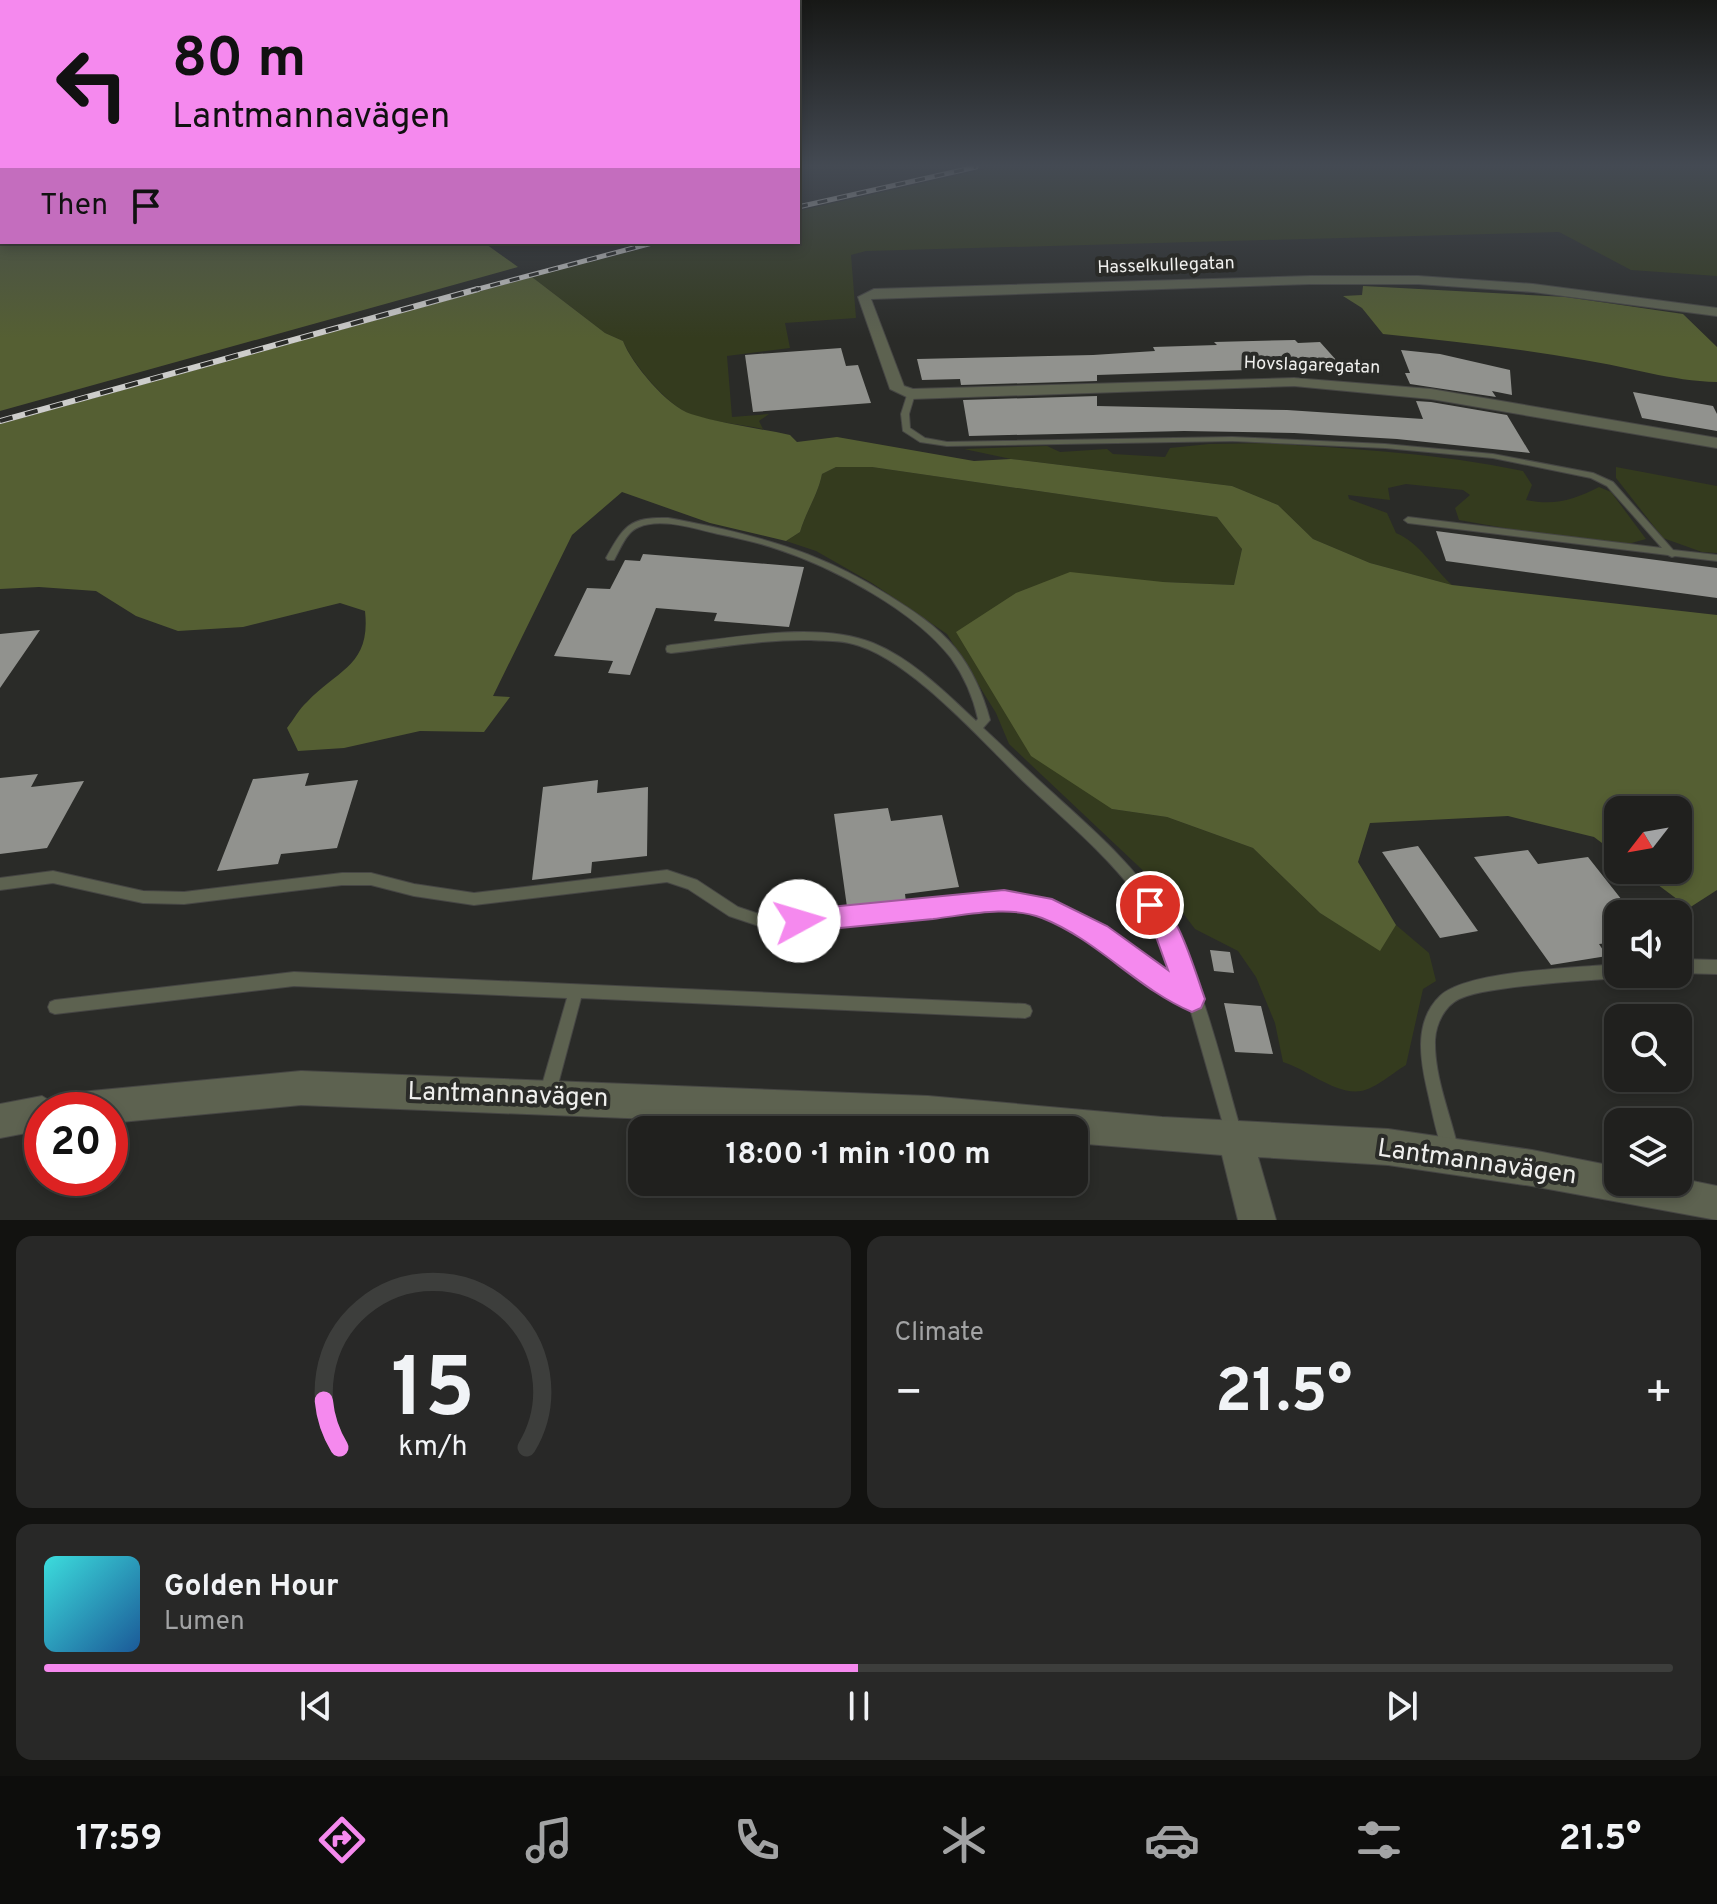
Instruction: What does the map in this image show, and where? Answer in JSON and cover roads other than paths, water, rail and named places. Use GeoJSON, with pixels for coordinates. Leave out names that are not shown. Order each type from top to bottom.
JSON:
{"type":"FeatureCollection","features":[{"type":"Feature","properties":{"kind":"street","name":"Hasselkullegatan"},"geometry":{"type":"LineString","coordinates":[[906,393],[898,389],[866,295],[1295,280],[1418,280],[1533,288],[1717,312]]}},
{"type":"Feature","properties":{"kind":"street","name":"Hovslagaregatan"},"geometry":{"type":"LineString","coordinates":[[906,393],[1294,382],[1431,394],[1717,443]]}},
{"type":"Feature","properties":{"kind":"street","name":"Lantmannavägen"},"geometry":{"type":"LineString","coordinates":[[128,1104],[301,1088],[928,1113],[1452,1154],[1717,1204]]}},
{"type":"Feature","properties":{"kind":"street"},"geometry":{"type":"LineString","coordinates":[[0,1121],[24,1116]]}},
{"type":"Feature","properties":{"kind":"street"},"geometry":{"type":"LineString","coordinates":[[1235,1137],[1257,1220]]}},
{"type":"Feature","properties":{"kind":"lane"},"geometry":{"type":"LineString","coordinates":[[906,393],[906,429],[923,440],[947,444],[1232,439],[1385,446],[1493,456],[1593,476],[1610,484],[1672,554]]}},
{"type":"Feature","properties":{"kind":"lane"},"geometry":{"type":"LineString","coordinates":[[1408,520],[1717,558]]}},
{"type":"Feature","properties":{"kind":"lane"},"geometry":{"type":"LineString","coordinates":[[611,558],[626,530],[640,523],[660,521],[697,526],[790,550],[827,567],[881,596],[946,645],[980,702],[984,720],[976,728]]}},
{"type":"Feature","properties":{"kind":"lane"},"geometry":{"type":"LineString","coordinates":[[671,649],[788,639],[847,639],[874,647],[900,663],[976,728],[1134,882],[1165,928],[1192,999],[1235,1137]]}},
{"type":"Feature","properties":{"kind":"lane"},"geometry":{"type":"LineString","coordinates":[[0,884],[53,877],[143,897],[184,898],[342,879],[371,879],[414,890],[474,899],[667,876],[692,884],[734,912],[759,920],[799,921],[1004,901],[1043,906],[1073,920],[1192,999]]}},
{"type":"Feature","properties":{"kind":"lane"},"geometry":{"type":"LineString","coordinates":[[1692,966],[1717,967]]}},
{"type":"Feature","properties":{"kind":"lane"},"geometry":{"type":"LineString","coordinates":[[1452,1154],[1428,1042],[1431,1021],[1440,1007],[1452,995],[1476,986],[1604,972]]}},
{"type":"Feature","properties":{"kind":"lane"},"geometry":{"type":"LineString","coordinates":[[55,1007],[294,979],[1025,1011]]}},
{"type":"Feature","properties":{"kind":"lane"},"geometry":{"type":"LineString","coordinates":[[547,1098],[575,993]]}},
{"type":"Feature","properties":{"kind":"railway"},"geometry":{"type":"LineString","coordinates":[[471,291],[648,244]]}},
{"type":"Feature","properties":{"kind":"railway"},"geometry":{"type":"LineString","coordinates":[[0,421],[478,289]]}}]}
